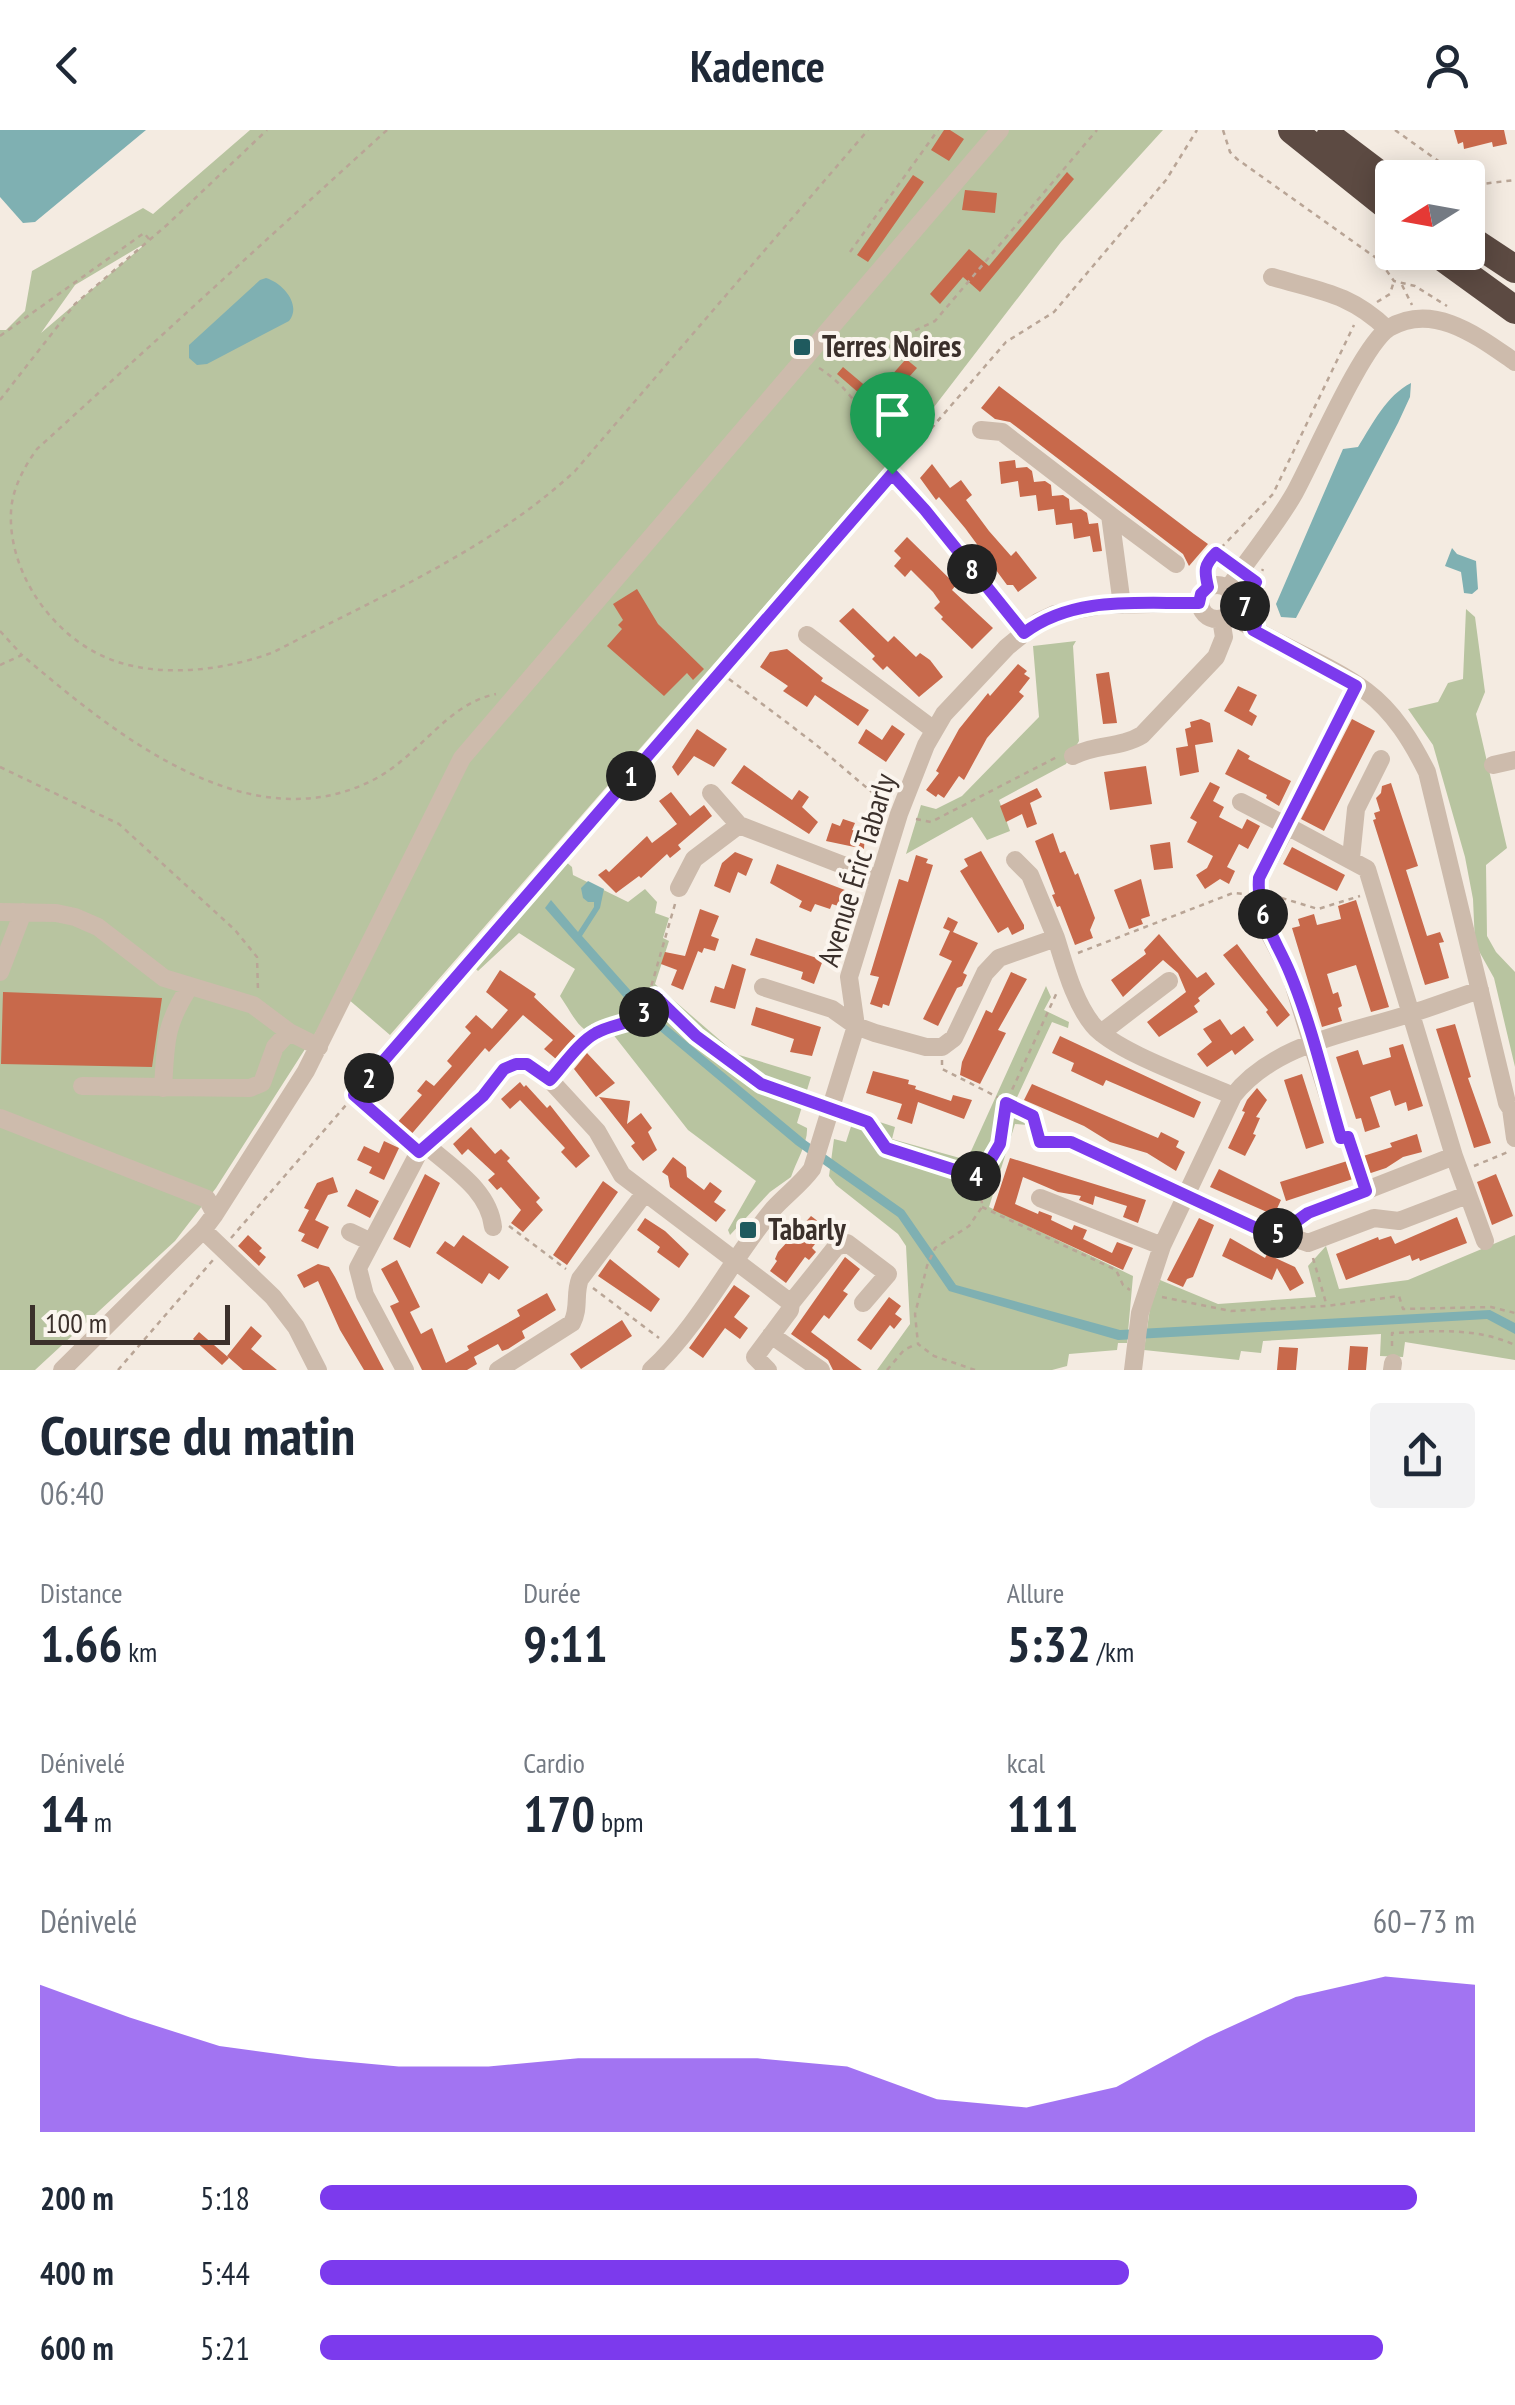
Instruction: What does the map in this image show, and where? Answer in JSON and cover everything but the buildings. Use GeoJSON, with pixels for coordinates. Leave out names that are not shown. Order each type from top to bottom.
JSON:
{"type":"FeatureCollection","features":[{"type":"Feature","properties":{"kind":"highway"},"geometry":{"type":"LineString","coordinates":[[1292,130],[1375,160]]}},
{"type":"Feature","properties":{"kind":"highway"},"geometry":{"type":"LineString","coordinates":[[1327,142],[1375,173]]}},
{"type":"Feature","properties":{"kind":"highway"},"geometry":{"type":"LineString","coordinates":[[1327,142],[1375,192]]}},
{"type":"Feature","properties":{"kind":"highway"},"geometry":{"type":"LineString","coordinates":[[1327,142],[1356,194],[1375,208]]}},
{"type":"Feature","properties":{"kind":"highway"},"geometry":{"type":"LineString","coordinates":[[1485,239],[1515,257]]}},
{"type":"Feature","properties":{"kind":"highway"},"geometry":{"type":"LineString","coordinates":[[1485,249],[1515,269]]}},
{"type":"Feature","properties":{"kind":"highway"},"geometry":{"type":"LineString","coordinates":[[1461,270],[1515,310]]}},
{"type":"Feature","properties":{"kind":"highway"},"geometry":{"type":"LineString","coordinates":[[1481,270],[1515,292]]}},
{"type":"Feature","properties":{"kind":"street"},"geometry":{"type":"LineString","coordinates":[[62,1370],[216,1214],[319,1047],[462,758],[1000,130]]}},
{"type":"Feature","properties":{"kind":"street"},"geometry":{"type":"LineString","coordinates":[[1272,278],[1347,298],[1366,308],[1387,329]]}},
{"type":"Feature","properties":{"kind":"street"},"geometry":{"type":"LineString","coordinates":[[1228,589],[1292,498],[1369,350],[1387,329],[1416,320],[1434,320],[1465,328],[1515,362]]}},
{"type":"Feature","properties":{"kind":"street"},"geometry":{"type":"LineString","coordinates":[[982,430],[1002,432],[1176,564]]}},
{"type":"Feature","properties":{"kind":"street"},"geometry":{"type":"LineString","coordinates":[[925,510],[1024,633]]}},
{"type":"Feature","properties":{"kind":"street"},"geometry":{"type":"LineString","coordinates":[[1110,515],[1122,605]]}},
{"type":"Feature","properties":{"kind":"street"},"geometry":{"type":"LineString","coordinates":[[1073,756],[1142,736],[1216,658],[1226,616],[1234,603],[1228,589],[1218,585],[1204,595],[1206,616],[1226,616],[1356,686],[1384,708],[1412,742],[1426,772],[1510,1094],[1514,1143]]}},
{"type":"Feature","properties":{"kind":"street","name":"Avenue Éric Tabarly"},"geometry":{"type":"LineString","coordinates":[[655,1370],[776,1206],[800,1186],[816,1153],[856,1026],[850,977],[899,814],[934,730],[960,696],[1038,622],[1072,609],[1204,595]]}},
{"type":"Feature","properties":{"kind":"street"},"geometry":{"type":"LineString","coordinates":[[807,635],[934,730]]}},
{"type":"Feature","properties":{"kind":"street"},"geometry":{"type":"LineString","coordinates":[[1351,858],[1356,810],[1381,759]]}},
{"type":"Feature","properties":{"kind":"street"},"geometry":{"type":"LineString","coordinates":[[1493,765],[1515,760]]}},
{"type":"Feature","properties":{"kind":"street"},"geometry":{"type":"LineString","coordinates":[[711,793],[740,826],[879,880]]}},
{"type":"Feature","properties":{"kind":"street"},"geometry":{"type":"LineString","coordinates":[[1241,802],[1367,869],[1456,1164],[1485,1241]]}},
{"type":"Feature","properties":{"kind":"street"},"geometry":{"type":"LineString","coordinates":[[679,888],[694,858],[740,826]]}},
{"type":"Feature","properties":{"kind":"street"},"geometry":{"type":"LineString","coordinates":[[1287,826],[1259,878],[1258,895],[1266,928],[1290,973],[1341,1138]]}},
{"type":"Feature","properties":{"kind":"street"},"geometry":{"type":"LineString","coordinates":[[1015,860],[1030,875],[1087,1017],[1101,1034],[1233,1096]]}},
{"type":"Feature","properties":{"kind":"street"},"geometry":{"type":"LineString","coordinates":[[0,912],[56,913],[98,927],[164,978],[253,1005],[289,1032],[319,1047]]}},
{"type":"Feature","properties":{"kind":"street"},"geometry":{"type":"LineString","coordinates":[[0,972],[7,935],[22,912]]}},
{"type":"Feature","properties":{"kind":"street"},"geometry":{"type":"LineString","coordinates":[[763,987],[832,1009],[856,1026],[926,1047],[942,1047],[954,1038],[985,973],[998,958],[1056,938]]}},
{"type":"Feature","properties":{"kind":"street"},"geometry":{"type":"LineString","coordinates":[[1101,1034],[1169,981]]}},
{"type":"Feature","properties":{"kind":"street"},"geometry":{"type":"LineString","coordinates":[[163,1088],[166,1031],[190,986]]}},
{"type":"Feature","properties":{"kind":"street"},"geometry":{"type":"LineString","coordinates":[[1133,1370],[1143,1304],[1162,1246],[1233,1096],[1259,1068],[1312,1043],[1480,990]]}},
{"type":"Feature","properties":{"kind":"street"},"geometry":{"type":"LineString","coordinates":[[82,1086],[250,1088],[262,1083],[275,1047],[289,1032]]}},
{"type":"Feature","properties":{"kind":"street"},"geometry":{"type":"LineString","coordinates":[[406,1370],[359,1280],[358,1268],[423,1148],[483,1096],[504,1069],[516,1064],[527,1064],[550,1080],[597,1131],[622,1176],[791,1304]]}},
{"type":"Feature","properties":{"kind":"street"},"geometry":{"type":"LineString","coordinates":[[0,1118],[207,1199],[216,1214]]}},
{"type":"Feature","properties":{"kind":"street"},"geometry":{"type":"LineString","coordinates":[[1040,1142],[1071,1142],[1258,1229],[1308,1242],[1374,1218],[1399,1222],[1467,1195]]}},
{"type":"Feature","properties":{"kind":"street"},"geometry":{"type":"LineString","coordinates":[[423,1148],[484,1196],[493,1227]]}},
{"type":"Feature","properties":{"kind":"street"},"geometry":{"type":"LineString","coordinates":[[1280,1233],[1308,1213],[1456,1164]]}},
{"type":"Feature","properties":{"kind":"street"},"geometry":{"type":"LineString","coordinates":[[498,1370],[572,1323],[578,1313],[576,1290],[580,1279],[644,1194]]}},
{"type":"Feature","properties":{"kind":"street"},"geometry":{"type":"LineString","coordinates":[[1040,1198],[1162,1246]]}},
{"type":"Feature","properties":{"kind":"street"},"geometry":{"type":"LineString","coordinates":[[204,1230],[272,1297],[296,1328],[318,1370]]}},
{"type":"Feature","properties":{"kind":"street"},"geometry":{"type":"LineString","coordinates":[[350,1232],[371,1242]]}},
{"type":"Feature","properties":{"kind":"street"},"geometry":{"type":"LineString","coordinates":[[768,1370],[755,1357],[836,1247],[847,1243],[888,1274],[863,1303]]}},
{"type":"Feature","properties":{"kind":"street"},"geometry":{"type":"LineString","coordinates":[[771,1334],[818,1369]]}},
{"type":"Feature","properties":{"kind":"street"},"geometry":{"type":"LineString","coordinates":[[670,1370],[672,1348]]}},
{"type":"Feature","properties":{"kind":"path"},"geometry":{"type":"LineString","coordinates":[[0,400],[75,304],[267,130]]}},
{"type":"Feature","properties":{"kind":"path"},"geometry":{"type":"LineString","coordinates":[[387,130],[37,449],[22,471],[10,510],[18,558],[35,597],[64,630],[102,656],[157,668],[242,664],[274,652],[495,534],[542,502],[574,471],[868,130]]}},
{"type":"Feature","properties":{"kind":"path"},"geometry":{"type":"LineString","coordinates":[[850,252],[938,130]]}},
{"type":"Feature","properties":{"kind":"path"},"geometry":{"type":"LineString","coordinates":[[823,336],[849,345],[873,346],[914,333],[935,320],[1097,130]]}},
{"type":"Feature","properties":{"kind":"path"},"geometry":{"type":"LineString","coordinates":[[118,1370],[1006,342],[1054,312],[1094,267],[1166,180],[1197,130]]}},
{"type":"Feature","properties":{"kind":"path"},"geometry":{"type":"LineString","coordinates":[[1223,130],[1230,152],[1379,260],[1394,281],[1415,286],[1456,312]]}},
{"type":"Feature","properties":{"kind":"path"},"geometry":{"type":"LineString","coordinates":[[1395,130],[1437,160]]}},
{"type":"Feature","properties":{"kind":"path"},"geometry":{"type":"LineString","coordinates":[[1485,183],[1515,180]]}},
{"type":"Feature","properties":{"kind":"path"},"geometry":{"type":"LineString","coordinates":[[0,336],[144,233],[150,240]]}},
{"type":"Feature","properties":{"kind":"path"},"geometry":{"type":"LineString","coordinates":[[1204,595],[1206,564],[1273,494],[1357,320],[1366,308],[1390,294],[1394,281]]}},
{"type":"Feature","properties":{"kind":"path"},"geometry":{"type":"LineString","coordinates":[[1402,284],[1416,320]]}},
{"type":"Feature","properties":{"kind":"path"},"geometry":{"type":"LineString","coordinates":[[803,359],[831,375],[893,448],[911,450]]}},
{"type":"Feature","properties":{"kind":"path"},"geometry":{"type":"LineString","coordinates":[[892,474],[925,510]]}},
{"type":"Feature","properties":{"kind":"path"},"geometry":{"type":"LineString","coordinates":[[1216,553],[1240,570]]}},
{"type":"Feature","properties":{"kind":"path"},"geometry":{"type":"LineString","coordinates":[[1253,630],[1256,624],[1246,613],[1245,604],[1264,567]]}},
{"type":"Feature","properties":{"kind":"path"},"geometry":{"type":"LineString","coordinates":[[0,632],[74,700],[126,738],[203,780],[256,796],[292,799],[343,793],[376,780],[472,700],[494,694],[518,694]]}},
{"type":"Feature","properties":{"kind":"path"},"geometry":{"type":"LineString","coordinates":[[0,665],[22,655]]}},
{"type":"Feature","properties":{"kind":"path"},"geometry":{"type":"LineString","coordinates":[[720,672],[899,814],[931,822],[1052,757],[1073,756]]}},
{"type":"Feature","properties":{"kind":"path"},"geometry":{"type":"LineString","coordinates":[[1287,826],[1356,686]]}},
{"type":"Feature","properties":{"kind":"path"},"geometry":{"type":"LineString","coordinates":[[0,767],[119,824],[235,930],[257,958],[258,988],[253,1005]]}},
{"type":"Feature","properties":{"kind":"path"},"geometry":{"type":"LineString","coordinates":[[679,888],[652,987],[655,996],[696,1036],[761,1084],[868,1122],[886,1148],[980,1178]]}},
{"type":"Feature","properties":{"kind":"path"},"geometry":{"type":"LineString","coordinates":[[975,1370],[934,1356],[918,1344],[916,1314],[935,1249],[968,1226],[982,1207],[980,1178],[1000,1144],[1006,1103],[1065,965],[1233,893],[1274,895],[1318,909],[1374,892]]}},
{"type":"Feature","properties":{"kind":"path"},"geometry":{"type":"LineString","coordinates":[[550,1080],[594,1033],[629,1024],[653,1005],[655,996]]}},
{"type":"Feature","properties":{"kind":"path"},"geometry":{"type":"LineString","coordinates":[[942,1047],[942,1069],[1033,1116],[1040,1142]]}},
{"type":"Feature","properties":{"kind":"path"},"geometry":{"type":"LineString","coordinates":[[354,1095],[423,1148]]}},
{"type":"Feature","properties":{"kind":"path"},"geometry":{"type":"LineString","coordinates":[[1341,1138],[1348,1137],[1366,1191]]}},
{"type":"Feature","properties":{"kind":"path"},"geometry":{"type":"LineString","coordinates":[[1456,1164],[1506,1154],[1514,1143]]}},
{"type":"Feature","properties":{"kind":"path"},"geometry":{"type":"LineString","coordinates":[[982,1207],[1116,1270],[1123,1285],[1143,1304],[1196,1302],[1217,1310],[1327,1306],[1399,1296],[1404,1310],[1491,1307],[1515,1313]]}},
{"type":"Feature","properties":{"kind":"path"},"geometry":{"type":"LineString","coordinates":[[1308,1242],[1327,1306]]}},
{"type":"Feature","properties":{"kind":"path"},"geometry":{"type":"LineString","coordinates":[[1392,1366],[1392,1333],[1455,1330],[1492,1335],[1515,1345]]}},
{"type":"Feature","properties":{"kind":"path"},"geometry":{"type":"LineString","coordinates":[[887,1370],[904,1350],[918,1344]]}},
{"type":"Feature","properties":{"kind":"green space"},"geometry":{"type":"Polygon","coordinates":[[[250,130],[1163,130],[1061,242],[904,446],[390,1035],[341,993],[216,1188],[175,1241],[35,1370],[0,1370],[0,330],[6,330],[25,311],[32,271],[143,208],[153,214],[250,130]],[[144,245],[75,285],[41,333],[144,245]]]}},
{"type":"Feature","properties":{"kind":"green space"},"geometry":{"type":"Polygon","coordinates":[[[1466,609],[1475,617],[1485,692],[1476,714],[1507,848],[1486,865],[1487,936],[1515,972],[1515,1067],[1494,978],[1475,944],[1473,899],[1465,857],[1433,745],[1408,709],[1438,702],[1448,683],[1463,679],[1466,609]]]}},
{"type":"Feature","properties":{"kind":"green space"},"geometry":{"type":"Polygon","coordinates":[[[1076,641],[1073,646],[1079,741],[1066,764],[999,800],[1010,831],[987,840],[972,817],[906,854],[921,805],[936,809],[962,796],[1039,717],[1033,646],[1076,641]]]}},
{"type":"Feature","properties":{"kind":"green space"},"geometry":{"type":"Polygon","coordinates":[[[565,861],[572,867],[573,875],[628,902],[645,889],[657,902],[655,913],[669,918],[663,938],[669,941],[655,984],[736,1054],[811,1077],[797,1123],[807,1128],[806,1140],[791,1177],[770,1192],[730,1235],[728,1230],[756,1181],[688,1130],[612,1033],[593,1033],[580,1026],[560,996],[575,969],[519,933],[478,971],[475,968],[565,861]]]}},
{"type":"Feature","properties":{"kind":"green space"},"geometry":{"type":"Polygon","coordinates":[[[1046,986],[1051,997],[1044,1010],[1069,1022],[1068,1028],[1052,1022],[1012,1108],[1031,1118],[1027,1125],[1015,1124],[989,1207],[1133,1276],[1127,1343],[1118,1343],[1117,1350],[1069,1354],[1067,1366],[1052,1370],[877,1370],[910,1324],[906,1246],[898,1234],[829,1176],[834,1139],[846,1142],[855,1114],[895,1127],[892,1139],[967,1160],[1046,986]]]}},
{"type":"Feature","properties":{"kind":"green space"},"geometry":{"type":"Polygon","coordinates":[[[1515,1235],[1515,1360],[1405,1342],[1403,1357],[1380,1356],[1381,1334],[1263,1341],[1261,1353],[1241,1351],[1239,1360],[1144,1350],[1150,1308],[1160,1280],[1218,1304],[1316,1297],[1308,1266],[1326,1246],[1339,1289],[1408,1280],[1515,1235]]]}},
{"type":"Feature","properties":{"kind":"water"},"geometry":{"type":"Polygon","coordinates":[[[0,130],[146,130],[35,222],[23,223],[0,197],[0,130]]]}},
{"type":"Feature","properties":{"kind":"water"},"geometry":{"type":"Polygon","coordinates":[[[266,278],[289,295],[293,308],[289,321],[207,364],[197,365],[189,358],[189,345],[266,278]]]}},
{"type":"Feature","properties":{"kind":"water"},"geometry":{"type":"Polygon","coordinates":[[[1411,383],[1410,397],[1398,423],[1296,618],[1281,617],[1276,604],[1343,449],[1358,447],[1387,403],[1411,383]]]}},
{"type":"Feature","properties":{"kind":"water"},"geometry":{"type":"Polygon","coordinates":[[[1452,548],[1476,561],[1478,589],[1472,594],[1464,593],[1461,572],[1445,566],[1452,548]]]}},
{"type":"Feature","properties":{"kind":"water"},"geometry":{"type":"Polygon","coordinates":[[[588,881],[604,889],[600,908],[582,936],[646,1008],[805,1140],[904,1210],[956,1285],[1120,1330],[1490,1310],[1515,1323],[1515,1334],[1487,1319],[1118,1340],[949,1291],[898,1217],[796,1145],[635,1010],[545,908],[551,900],[578,932],[594,907],[594,902],[583,898],[581,888],[588,881]]]}},
{"type":"Feature","properties":{"kind":"place","name":"Terres Noires"},"geometry":{"type":"Point","coordinates":[802,347]}},
{"type":"Feature","properties":{"kind":"place","name":"Tabarly"},"geometry":{"type":"Point","coordinates":[748,1230]}},
{"type":"Feature","properties":{"kind":"route"},"geometry":{"type":"LineString","coordinates":[[892,474],[1024,633],[1056,614],[1086,606],[1199,603],[1208,587],[1206,564],[1216,553],[1256,582],[1245,604],[1246,613],[1256,624],[1253,630],[1356,686],[1259,878],[1258,895],[1266,928],[1290,973],[1341,1138],[1348,1137],[1366,1191],[1308,1213],[1280,1233],[1258,1229],[1071,1142],[1040,1142],[1033,1116],[1006,1103],[1000,1144],[980,1178],[886,1148],[878,1142],[868,1122],[761,1084],[696,1036],[655,996],[653,1005],[629,1024],[594,1033],[550,1080],[527,1064],[504,1069],[483,1096],[419,1152],[354,1095],[892,474]]}}]}
